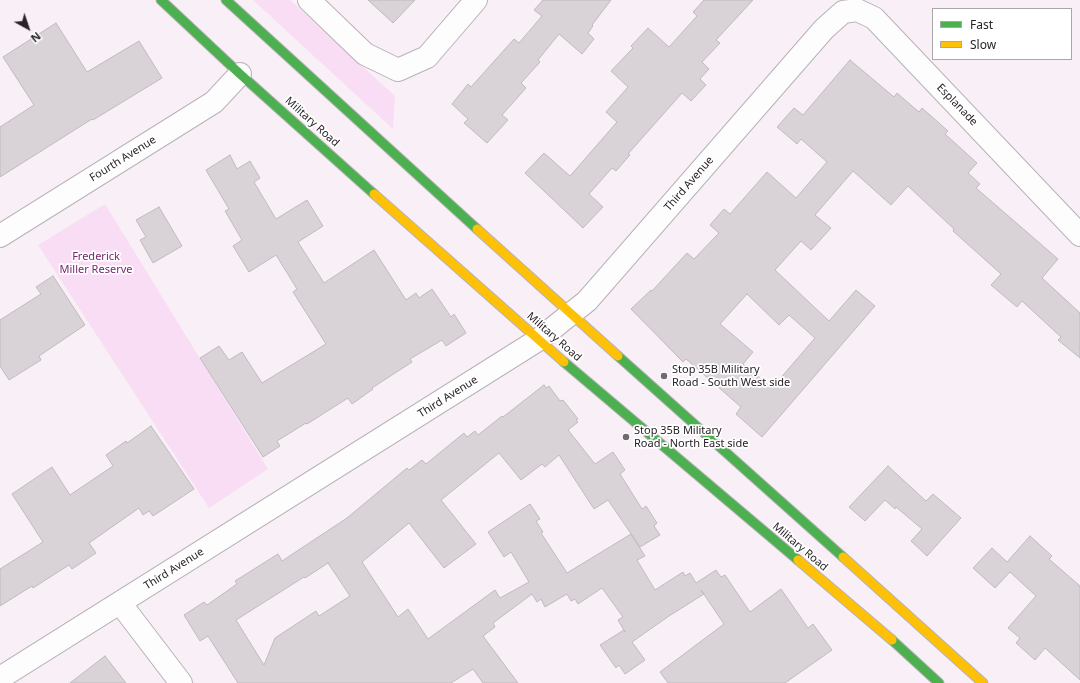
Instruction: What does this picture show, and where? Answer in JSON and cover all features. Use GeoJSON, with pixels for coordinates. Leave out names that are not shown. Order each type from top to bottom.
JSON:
{"type":"FeatureCollection","features":[{"type":"Feature","properties":{"kind":"main road","name":"Military Road"},"geometry":{"type":"LineString","coordinates":[[161,0],[240,74],[538,340],[939,683]]}},
{"type":"Feature","properties":{"kind":"main road","name":"Military Road"},"geometry":{"type":"LineString","coordinates":[[226,0],[570,314],[983,683]]}},
{"type":"Feature","properties":{"kind":"street"},"geometry":{"type":"LineString","coordinates":[[308,0],[365,54],[398,70],[427,57],[476,0]]}},
{"type":"Feature","properties":{"kind":"street","name":"Esplanade"},"geometry":{"type":"LineString","coordinates":[[824,30],[843,12],[857,10],[874,18],[1080,235]]}},
{"type":"Feature","properties":{"kind":"street","name":"Third Avenue"},"geometry":{"type":"LineString","coordinates":[[0,678],[538,340],[587,301],[824,30]]}},
{"type":"Feature","properties":{"kind":"street","name":"Fourth Avenue"},"geometry":{"type":"LineString","coordinates":[[0,236],[214,102],[240,74]]}},
{"type":"Feature","properties":{"kind":"street"},"geometry":{"type":"LineString","coordinates":[[120,604],[181,683]]}},
{"type":"Feature","properties":{"kind":"green space"},"geometry":{"type":"Polygon","coordinates":[[[253,0],[290,0],[395,96],[393,129],[253,0]]]}},
{"type":"Feature","properties":{"kind":"green space","name":"Frederick Miller Reserve"},"geometry":{"type":"Polygon","coordinates":[[[105,204],[268,469],[209,508],[38,245],[105,204]]]}},
{"type":"Feature","properties":{"kind":"building"},"geometry":{"type":"Polygon","coordinates":[[[368,0],[415,0],[393,23],[368,0]]]}},
{"type":"Feature","properties":{"kind":"building"},"geometry":{"type":"Polygon","coordinates":[[[543,0],[611,0],[592,25],[593,26],[588,33],[594,39],[582,54],[559,34],[538,60],[540,62],[521,83],[526,88],[502,115],[508,120],[487,143],[464,123],[468,119],[452,104],[468,84],[471,87],[514,39],[519,43],[542,16],[534,10],[543,0]]]}},
{"type":"Feature","properties":{"kind":"building"},"geometry":{"type":"Polygon","coordinates":[[[704,0],[753,0],[716,40],[720,43],[702,62],[709,69],[700,79],[706,85],[691,101],[682,93],[628,154],[630,155],[616,171],[612,168],[589,194],[603,207],[583,228],[525,173],[544,153],[570,176],[617,122],[606,112],[628,87],[611,71],[633,48],[631,46],[648,28],[669,47],[697,16],[693,12],[704,0]]]}},
{"type":"Feature","properties":{"kind":"building"},"geometry":{"type":"Polygon","coordinates":[[[56,23],[87,72],[139,41],[162,78],[93,120],[92,119],[0,177],[0,127],[34,105],[3,57],[56,23]]]}},
{"type":"Feature","properties":{"kind":"building"},"geometry":{"type":"Polygon","coordinates":[[[850,60],[894,97],[897,93],[919,112],[922,108],[948,131],[945,134],[977,163],[968,173],[980,184],[976,188],[1058,259],[1042,278],[1080,313],[1080,358],[1058,340],[1061,337],[1022,301],[1017,307],[991,285],[1001,274],[953,231],[954,229],[908,186],[891,205],[853,171],[815,215],[831,228],[811,250],[801,241],[775,270],[829,321],[856,290],[875,306],[762,437],[736,414],[741,407],[686,359],[683,362],[631,309],[651,290],[652,291],[687,253],[694,259],[719,233],[710,225],[724,209],[730,214],[767,172],[796,198],[827,162],[801,139],[797,144],[777,127],[794,108],[803,115],[850,60]],[[747,294],[720,324],[753,352],[743,364],[772,388],[815,338],[789,315],[779,325],[747,294]]]}},
{"type":"Feature","properties":{"kind":"building"},"geometry":{"type":"Polygon","coordinates":[[[230,155],[237,169],[250,161],[260,178],[254,182],[276,219],[307,200],[323,226],[298,242],[324,283],[374,250],[406,300],[416,293],[419,298],[432,289],[451,317],[454,314],[466,333],[446,346],[442,340],[410,359],[412,362],[372,388],[373,389],[352,404],[348,398],[277,441],[280,446],[263,457],[200,358],[219,346],[229,360],[242,352],[262,383],[326,344],[293,292],[297,289],[276,255],[249,272],[233,246],[242,240],[225,211],[229,209],[206,170],[230,155]]]}},
{"type":"Feature","properties":{"kind":"building"},"geometry":{"type":"Polygon","coordinates":[[[159,207],[182,246],[153,263],[140,240],[146,237],[136,220],[159,207]]]}},
{"type":"Feature","properties":{"kind":"building"},"geometry":{"type":"Polygon","coordinates":[[[53,276],[85,325],[39,356],[41,360],[9,380],[0,366],[0,320],[41,294],[36,287],[53,276]]]}},
{"type":"Feature","properties":{"kind":"building"},"geometry":{"type":"Polygon","coordinates":[[[544,385],[546,388],[549,386],[560,401],[563,400],[578,419],[576,420],[578,422],[568,430],[595,464],[613,452],[625,470],[620,474],[642,509],[646,506],[657,523],[654,526],[660,535],[640,547],[608,500],[594,509],[559,455],[545,467],[542,464],[521,480],[499,453],[441,500],[476,544],[444,568],[409,523],[362,562],[398,617],[408,609],[428,639],[495,590],[500,598],[529,582],[511,552],[504,557],[488,532],[530,504],[540,519],[536,521],[543,532],[541,533],[567,573],[631,534],[645,556],[637,560],[655,590],[683,572],[685,576],[690,573],[696,583],[716,570],[721,577],[725,575],[750,612],[781,589],[808,628],[813,624],[832,650],[785,683],[668,683],[660,672],[724,624],[704,594],[632,642],[645,660],[625,674],[619,665],[616,668],[600,645],[624,630],[618,620],[623,617],[602,588],[578,604],[575,599],[571,601],[567,594],[545,607],[541,599],[537,602],[532,594],[493,623],[495,627],[483,636],[518,683],[483,683],[473,669],[451,683],[238,683],[208,636],[200,641],[184,615],[204,602],[207,605],[237,584],[235,581],[278,554],[282,561],[347,518],[407,468],[409,470],[422,460],[426,464],[464,433],[467,437],[475,431],[478,435],[502,416],[503,417],[544,385]],[[328,563],[236,620],[264,665],[275,638],[316,611],[319,616],[350,596],[328,563]]]}},
{"type":"Feature","properties":{"kind":"building"},"geometry":{"type":"Polygon","coordinates":[[[151,426],[194,489],[153,516],[149,511],[143,515],[139,508],[89,543],[96,553],[72,569],[69,565],[33,588],[32,586],[0,606],[0,569],[43,542],[12,494],[52,467],[70,495],[113,466],[106,455],[126,441],[127,443],[151,426]]]}},
{"type":"Feature","properties":{"kind":"building"},"geometry":{"type":"Polygon","coordinates":[[[888,466],[926,501],[933,494],[961,518],[927,556],[911,541],[922,529],[896,507],[895,509],[885,500],[865,521],[849,507],[888,466]]]}},
{"type":"Feature","properties":{"kind":"building"},"geometry":{"type":"Polygon","coordinates":[[[1030,536],[1052,556],[1049,559],[1080,586],[1080,680],[1045,648],[1035,660],[1016,643],[1020,638],[1008,628],[1036,596],[1010,572],[995,588],[973,568],[992,548],[1007,562],[1030,536]]]}},
{"type":"Feature","properties":{"kind":"building"},"geometry":{"type":"Polygon","coordinates":[[[105,656],[126,683],[70,683],[105,656]]]}},
{"type":"Feature","properties":{"kind":"traffic: fast"},"geometry":{"type":"LineString","coordinates":[[161,0],[240,74],[374,194]]}},
{"type":"Feature","properties":{"kind":"traffic: fast"},"geometry":{"type":"LineString","coordinates":[[226,0],[477,229]]}},
{"type":"Feature","properties":{"kind":"traffic: fast"},"geometry":{"type":"LineString","coordinates":[[618,356],[843,557]]}},
{"type":"Feature","properties":{"kind":"traffic: fast"},"geometry":{"type":"LineString","coordinates":[[564,362],[798,560]]}},
{"type":"Feature","properties":{"kind":"traffic: fast"},"geometry":{"type":"LineString","coordinates":[[892,640],[939,683]]}},
{"type":"Feature","properties":{"kind":"traffic: slow"},"geometry":{"type":"LineString","coordinates":[[374,194],[564,362]]}},
{"type":"Feature","properties":{"kind":"traffic: slow"},"geometry":{"type":"LineString","coordinates":[[477,229],[618,356]]}},
{"type":"Feature","properties":{"kind":"traffic: slow"},"geometry":{"type":"LineString","coordinates":[[843,557],[983,683]]}},
{"type":"Feature","properties":{"kind":"traffic: slow"},"geometry":{"type":"LineString","coordinates":[[798,560],[892,640]]}},
{"type":"Feature","properties":{"kind":"place","name":"Stop 35B Military Road - South West side"},"geometry":{"type":"Point","coordinates":[664,376]}},
{"type":"Feature","properties":{"kind":"place","name":"Stop 35B Military Road - North East side"},"geometry":{"type":"Point","coordinates":[626,437]}}]}
